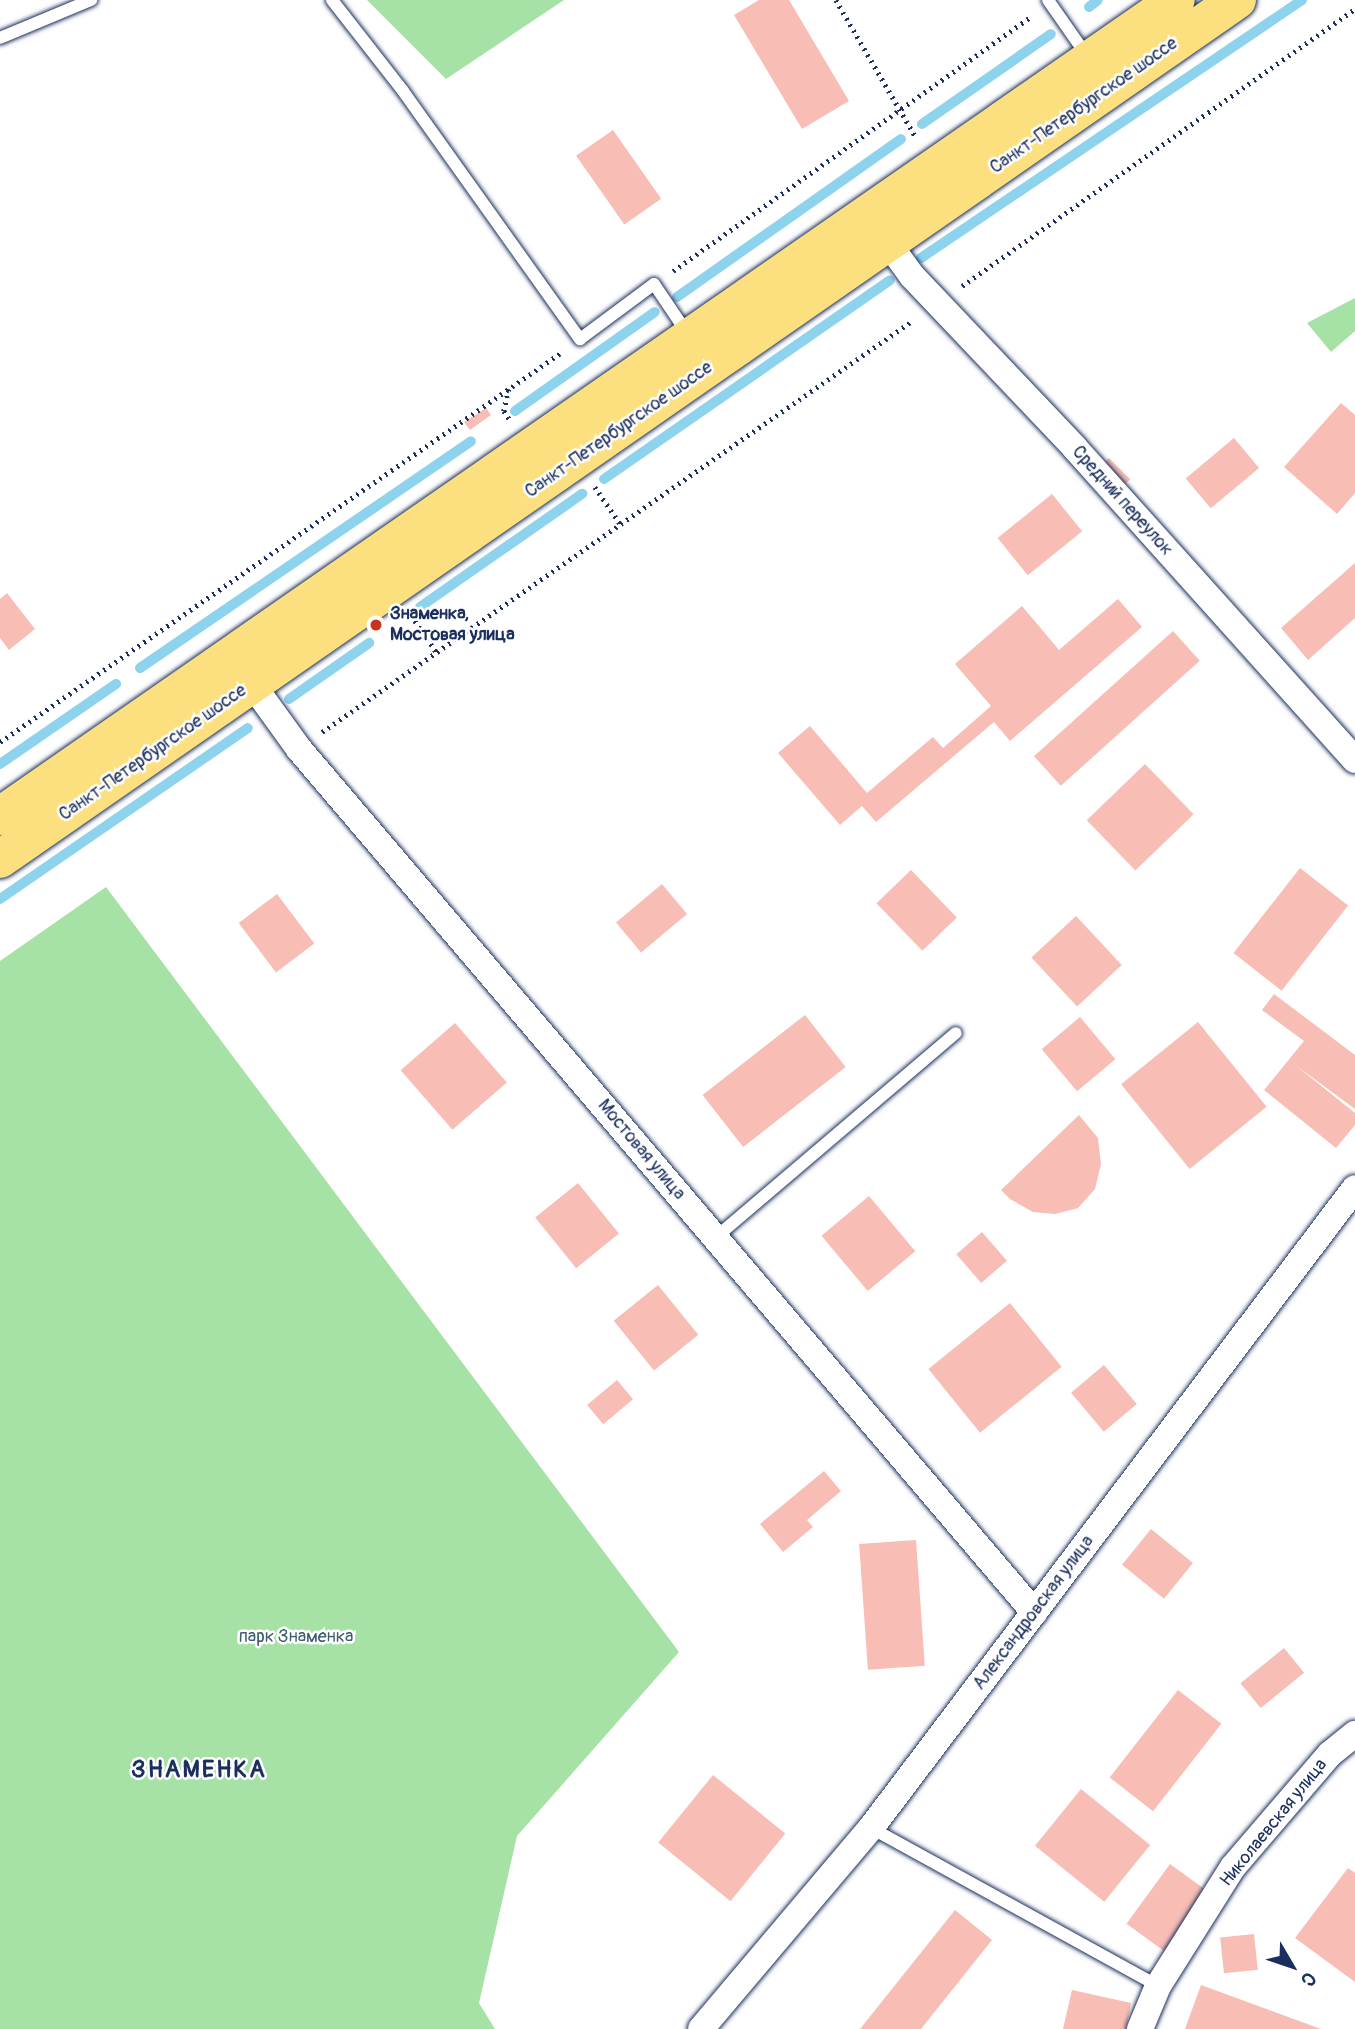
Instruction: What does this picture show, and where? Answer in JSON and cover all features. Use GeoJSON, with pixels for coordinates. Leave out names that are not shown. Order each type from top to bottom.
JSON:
{"type":"FeatureCollection","features":[{"type":"Feature","properties":{"kind":"main road","name":"Санкт-Петербургское шоссе"},"geometry":{"type":"LineString","coordinates":[[0,816],[1176,0]]}},
{"type":"Feature","properties":{"kind":"main road","name":"Санкт-Петербургское шоссе"},"geometry":{"type":"LineString","coordinates":[[0,859],[1237,0]]}},
{"type":"Feature","properties":{"kind":"street","name":"Средний переулок"},"geometry":{"type":"LineString","coordinates":[[888,243],[937,304],[1075,448],[1355,760]]}},
{"type":"Feature","properties":{"kind":"street","name":"Мостовая улица"},"geometry":{"type":"LineString","coordinates":[[252,684],[299,749],[1034,1612]]}},
{"type":"Feature","properties":{"kind":"street","name":"Александровская улица"},"geometry":{"type":"LineString","coordinates":[[701,2029],[871,1828],[1355,1188]]}},
{"type":"Feature","properties":{"kind":"street","name":"Николаевская улица"},"geometry":{"type":"LineString","coordinates":[[1140,2029],[1158,1986],[1233,1867],[1330,1754],[1355,1734]]}},
{"type":"Feature","properties":{"kind":"lane"},"geometry":{"type":"LineString","coordinates":[[0,38],[91,0]]}},
{"type":"Feature","properties":{"kind":"lane"},"geometry":{"type":"LineString","coordinates":[[331,0],[403,91],[580,340],[653,284],[690,336]]}},
{"type":"Feature","properties":{"kind":"lane"},"geometry":{"type":"LineString","coordinates":[[1048,0],[1090,60]]}},
{"type":"Feature","properties":{"kind":"lane"},"geometry":{"type":"LineString","coordinates":[[715,1238],[956,1033]]}},
{"type":"Feature","properties":{"kind":"lane"},"geometry":{"type":"LineString","coordinates":[[871,1828],[1158,1986]]}},
{"type":"Feature","properties":{"kind":"path"},"geometry":{"type":"LineString","coordinates":[[836,0],[899,112],[935,166]]}},
{"type":"Feature","properties":{"kind":"path"},"geometry":{"type":"LineString","coordinates":[[299,749],[1355,9]]}},
{"type":"Feature","properties":{"kind":"path"},"geometry":{"type":"LineString","coordinates":[[653,284],[899,112],[1037,10]]}},
{"type":"Feature","properties":{"kind":"path"},"geometry":{"type":"LineString","coordinates":[[0,742],[580,340]]}},
{"type":"Feature","properties":{"kind":"path"},"geometry":{"type":"LineString","coordinates":[[589,477],[621,525]]}},
{"type":"Feature","properties":{"kind":"path"},"geometry":{"type":"LineString","coordinates":[[405,605],[437,653]]}},
{"type":"Feature","properties":{"kind":"green space"},"geometry":{"type":"Polygon","coordinates":[[[367,0],[564,0],[446,79],[367,0]]]}},
{"type":"Feature","properties":{"kind":"green space"},"geometry":{"type":"Polygon","coordinates":[[[1355,298],[1355,331],[1331,352],[1307,323],[1355,298]]]}},
{"type":"Feature","properties":{"kind":"green space","name":"парк Знаменка"},"geometry":{"type":"Polygon","coordinates":[[[106,887],[679,1652],[517,1836],[479,2003],[495,2029],[0,2029],[0,961],[106,887]]]}},
{"type":"Feature","properties":{"kind":"building"},"geometry":{"type":"Polygon","coordinates":[[[759,0],[789,0],[849,101],[802,129],[734,15],[759,0]]]}},
{"type":"Feature","properties":{"kind":"building"},"geometry":{"type":"Polygon","coordinates":[[[613,130],[661,199],[624,225],[576,156],[613,130]]]}},
{"type":"Feature","properties":{"kind":"building"},"geometry":{"type":"Polygon","coordinates":[[[1341,403],[1355,415],[1355,493],[1337,514],[1284,467],[1341,403]]]}},
{"type":"Feature","properties":{"kind":"building"},"geometry":{"type":"Polygon","coordinates":[[[486,408],[491,415],[470,430],[464,422],[486,408]]]}},
{"type":"Feature","properties":{"kind":"building"},"geometry":{"type":"Polygon","coordinates":[[[1234,438],[1259,468],[1211,508],[1186,478],[1234,438]]]}},
{"type":"Feature","properties":{"kind":"building"},"geometry":{"type":"Polygon","coordinates":[[[1109,458],[1130,479],[1118,491],[1097,470],[1109,458]]]}},
{"type":"Feature","properties":{"kind":"building"},"geometry":{"type":"Polygon","coordinates":[[[1052,494],[1082,531],[1028,575],[998,538],[1052,494]]]}},
{"type":"Feature","properties":{"kind":"building"},"geometry":{"type":"Polygon","coordinates":[[[1355,563],[1355,618],[1308,660],[1281,628],[1355,563]]]}},
{"type":"Feature","properties":{"kind":"building"},"geometry":{"type":"Polygon","coordinates":[[[7,593],[35,629],[9,650],[0,638],[0,599],[7,593]]]}},
{"type":"Feature","properties":{"kind":"building"},"geometry":{"type":"Polygon","coordinates":[[[1118,599],[1142,627],[1010,741],[994,722],[876,822],[862,806],[840,825],[778,753],[810,726],[867,793],[933,737],[943,748],[991,706],[955,664],[1022,606],[1059,650],[1118,599]]]}},
{"type":"Feature","properties":{"kind":"building"},"geometry":{"type":"Polygon","coordinates":[[[1173,631],[1200,661],[1061,786],[1034,756],[1173,631]]]}},
{"type":"Feature","properties":{"kind":"building"},"geometry":{"type":"Polygon","coordinates":[[[1145,764],[1194,814],[1135,871],[1087,820],[1145,764]]]}},
{"type":"Feature","properties":{"kind":"building"},"geometry":{"type":"Polygon","coordinates":[[[1300,868],[1348,906],[1282,991],[1234,953],[1300,868]]]}},
{"type":"Feature","properties":{"kind":"building"},"geometry":{"type":"Polygon","coordinates":[[[911,870],[957,917],[922,951],[876,903],[911,870]]]}},
{"type":"Feature","properties":{"kind":"building"},"geometry":{"type":"Polygon","coordinates":[[[662,884],[687,914],[641,952],[616,923],[662,884]]]}},
{"type":"Feature","properties":{"kind":"building"},"geometry":{"type":"Polygon","coordinates":[[[277,894],[314,944],[276,972],[239,923],[277,894]]]}},
{"type":"Feature","properties":{"kind":"building"},"geometry":{"type":"Polygon","coordinates":[[[1076,916],[1122,965],[1077,1007],[1031,958],[1076,916]]]}},
{"type":"Feature","properties":{"kind":"building"},"geometry":{"type":"Polygon","coordinates":[[[1274,994],[1355,1055],[1355,1109],[1294,1064],[1355,1113],[1355,1125],[1336,1148],[1264,1090],[1304,1041],[1262,1010],[1274,994]]]}},
{"type":"Feature","properties":{"kind":"building"},"geometry":{"type":"Polygon","coordinates":[[[805,1015],[846,1067],[743,1147],[703,1095],[805,1015]]]}},
{"type":"Feature","properties":{"kind":"building"},"geometry":{"type":"Polygon","coordinates":[[[1080,1017],[1115,1059],[1077,1091],[1042,1049],[1080,1017]]]}},
{"type":"Feature","properties":{"kind":"building"},"geometry":{"type":"Polygon","coordinates":[[[1198,1022],[1267,1107],[1190,1169],[1121,1084],[1198,1022]]]}},
{"type":"Feature","properties":{"kind":"building"},"geometry":{"type":"Polygon","coordinates":[[[455,1023],[507,1083],[452,1130],[401,1070],[455,1023]]]}},
{"type":"Feature","properties":{"kind":"building"},"geometry":{"type":"Polygon","coordinates":[[[1079,1115],[1098,1138],[1101,1164],[1095,1189],[1078,1208],[1055,1214],[1033,1212],[1010,1199],[1001,1190],[1079,1115]]]}},
{"type":"Feature","properties":{"kind":"building"},"geometry":{"type":"Polygon","coordinates":[[[578,1183],[619,1234],[576,1268],[535,1218],[578,1183]]]}},
{"type":"Feature","properties":{"kind":"building"},"geometry":{"type":"Polygon","coordinates":[[[869,1196],[915,1251],[868,1291],[822,1236],[869,1196]]]}},
{"type":"Feature","properties":{"kind":"building"},"geometry":{"type":"Polygon","coordinates":[[[982,1232],[1007,1261],[981,1283],[956,1254],[982,1232]]]}},
{"type":"Feature","properties":{"kind":"building"},"geometry":{"type":"Polygon","coordinates":[[[658,1285],[698,1335],[654,1371],[614,1321],[658,1285]]]}},
{"type":"Feature","properties":{"kind":"building"},"geometry":{"type":"Polygon","coordinates":[[[1010,1303],[1062,1367],[980,1433],[928,1369],[1010,1303]]]}},
{"type":"Feature","properties":{"kind":"building"},"geometry":{"type":"Polygon","coordinates":[[[1104,1365],[1137,1404],[1104,1432],[1071,1393],[1104,1365]]]}},
{"type":"Feature","properties":{"kind":"building"},"geometry":{"type":"Polygon","coordinates":[[[617,1380],[633,1399],[603,1424],[587,1405],[617,1380]]]}},
{"type":"Feature","properties":{"kind":"building"},"geometry":{"type":"Polygon","coordinates":[[[824,1471],[841,1491],[807,1520],[813,1527],[783,1552],[760,1524],[824,1471]]]}},
{"type":"Feature","properties":{"kind":"building"},"geometry":{"type":"Polygon","coordinates":[[[1151,1529],[1193,1563],[1164,1599],[1122,1565],[1151,1529]]]}},
{"type":"Feature","properties":{"kind":"building"},"geometry":{"type":"Polygon","coordinates":[[[916,1540],[925,1666],[868,1670],[859,1544],[916,1540]]]}},
{"type":"Feature","properties":{"kind":"building"},"geometry":{"type":"Polygon","coordinates":[[[1284,1648],[1304,1673],[1261,1708],[1240,1683],[1284,1648]]]}},
{"type":"Feature","properties":{"kind":"building"},"geometry":{"type":"Polygon","coordinates":[[[1178,1690],[1221,1724],[1153,1811],[1110,1777],[1178,1690]]]}},
{"type":"Feature","properties":{"kind":"building"},"geometry":{"type":"Polygon","coordinates":[[[713,1775],[785,1834],[731,1901],[658,1843],[713,1775]]]}},
{"type":"Feature","properties":{"kind":"building"},"geometry":{"type":"Polygon","coordinates":[[[1081,1789],[1150,1845],[1104,1902],[1035,1846],[1081,1789]]]}},
{"type":"Feature","properties":{"kind":"building"},"geometry":{"type":"Polygon","coordinates":[[[1170,1864],[1211,1894],[1168,1954],[1127,1924],[1170,1864]]]}},
{"type":"Feature","properties":{"kind":"building"},"geometry":{"type":"Polygon","coordinates":[[[1348,1868],[1355,1873],[1355,1982],[1295,1938],[1348,1868]]]}},
{"type":"Feature","properties":{"kind":"building"},"geometry":{"type":"Polygon","coordinates":[[[955,1910],[992,1940],[921,2029],[860,2029],[955,1910]]]}},
{"type":"Feature","properties":{"kind":"building"},"geometry":{"type":"Polygon","coordinates":[[[1254,1934],[1258,1970],[1224,1973],[1220,1938],[1254,1934]]]}},
{"type":"Feature","properties":{"kind":"building"},"geometry":{"type":"Polygon","coordinates":[[[1201,1985],[1321,2029],[1185,2029],[1201,1985]]]}},
{"type":"Feature","properties":{"kind":"building"},"geometry":{"type":"Polygon","coordinates":[[[1072,1990],[1131,2003],[1126,2029],[1063,2029],[1072,1990]]]}},
{"type":"Feature","properties":{"kind":"waterway"},"geometry":{"type":"LineString","coordinates":[[1089,7],[1098,0]]}},
{"type":"Feature","properties":{"kind":"waterway"},"geometry":{"type":"LineString","coordinates":[[921,258],[1302,0]]}},
{"type":"Feature","properties":{"kind":"waterway"},"geometry":{"type":"LineString","coordinates":[[922,124],[1051,34]]}},
{"type":"Feature","properties":{"kind":"waterway"},"geometry":{"type":"LineString","coordinates":[[677,297],[901,139]]}},
{"type":"Feature","properties":{"kind":"waterway"},"geometry":{"type":"LineString","coordinates":[[604,479],[890,280]]}},
{"type":"Feature","properties":{"kind":"waterway"},"geometry":{"type":"LineString","coordinates":[[515,411],[655,312]]}},
{"type":"Feature","properties":{"kind":"waterway"},"geometry":{"type":"LineString","coordinates":[[140,668],[471,441]]}},
{"type":"Feature","properties":{"kind":"waterway"},"geometry":{"type":"LineString","coordinates":[[420,607],[582,494]]}},
{"type":"Feature","properties":{"kind":"waterway"},"geometry":{"type":"LineString","coordinates":[[289,699],[369,643]]}},
{"type":"Feature","properties":{"kind":"waterway"},"geometry":{"type":"LineString","coordinates":[[0,764],[116,684]]}},
{"type":"Feature","properties":{"kind":"waterway"},"geometry":{"type":"LineString","coordinates":[[0,899],[248,728]]}},
{"type":"Feature","properties":{"kind":"place","name":"Знаменка, Мостовая улица"},"geometry":{"type":"Point","coordinates":[376,625]}},
{"type":"Feature","properties":{"kind":"district","name":"ЗНАМЕНКА"},"geometry":{"type":"Point","coordinates":[199,1770]}}]}
